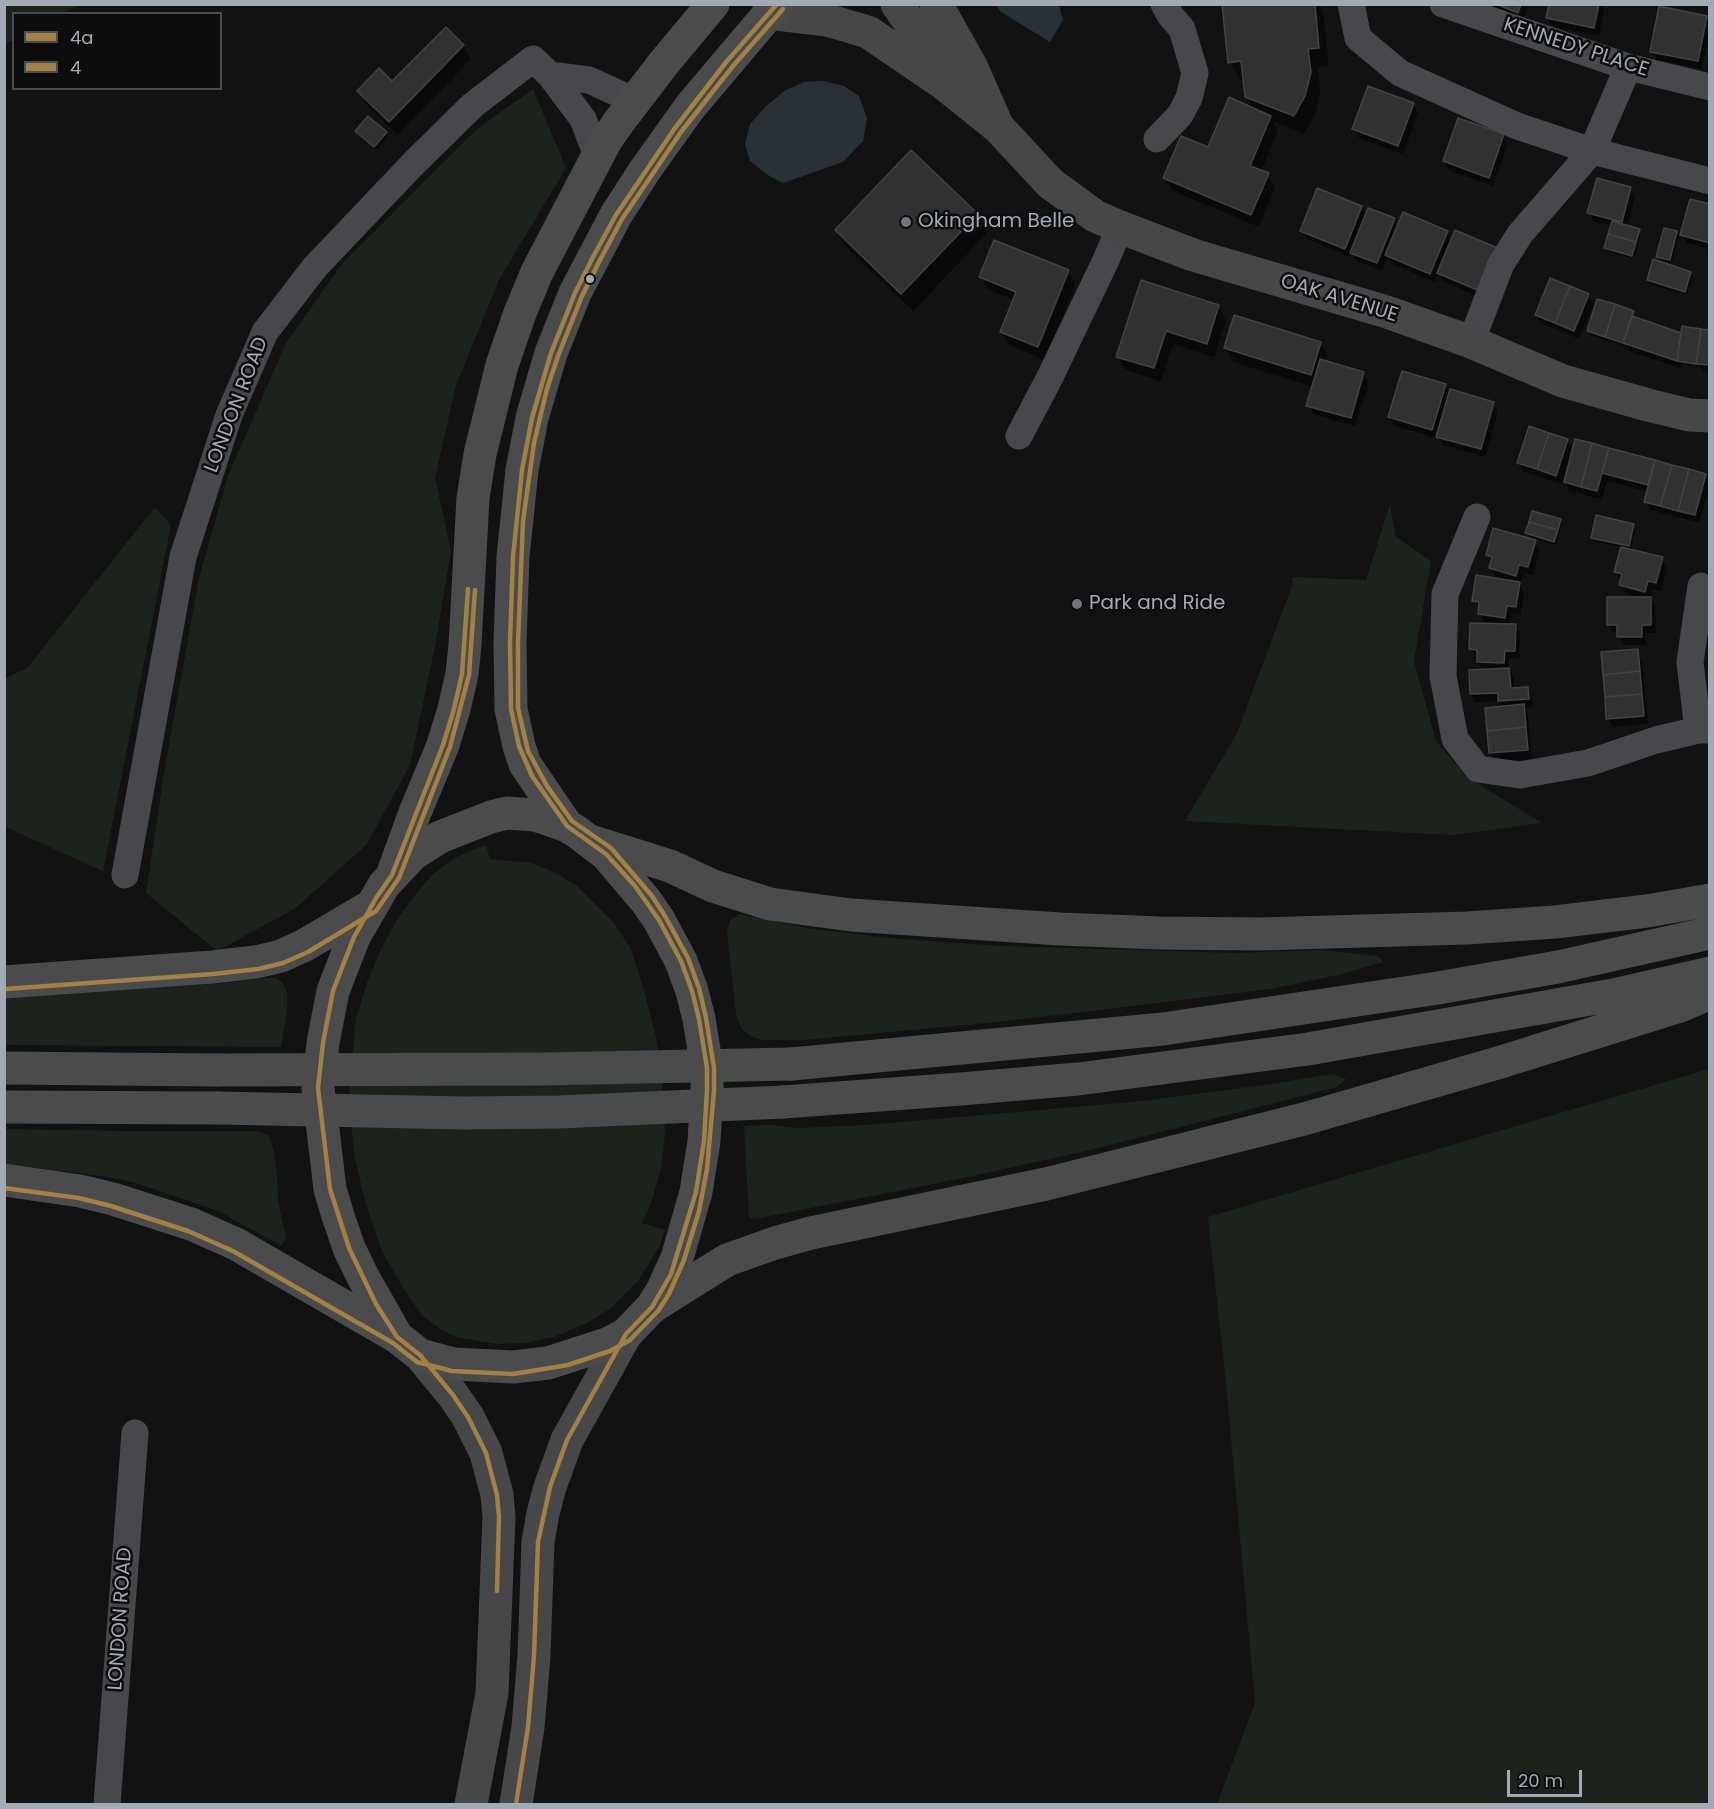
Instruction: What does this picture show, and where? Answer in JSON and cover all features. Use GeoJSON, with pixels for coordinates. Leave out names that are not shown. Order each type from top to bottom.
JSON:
{"type":"FeatureCollection","features":[{"type":"Feature","properties":{"kind":"main road"},"geometry":{"type":"LineString","coordinates":[[392,874],[443,745],[462,674],[473,498],[482,444],[499,375],[520,313],[537,272],[597,156],[635,100],[713,4]]}},
{"type":"Feature","properties":{"kind":"main road"},"geometry":{"type":"LineString","coordinates":[[4,1180],[91,1193],[191,1224],[236,1244],[408,1346],[453,1364],[531,1366],[577,1355],[626,1334],[652,1307],[677,1258],[696,1192],[706,1112],[707,1068],[699,1019],[692,991],[659,920],[635,886],[606,854],[579,834],[525,764],[511,709],[510,642],[513,557],[522,470],[540,387],[575,293],[616,215],[675,128],[727,61],[773,9]]}},
{"type":"Feature","properties":{"kind":"main road"},"geometry":{"type":"LineString","coordinates":[[635,100],[675,128]]}},
{"type":"Feature","properties":{"kind":"main road"},"geometry":{"type":"LineString","coordinates":[[408,1346],[363,1277],[349,1248],[330,1189],[318,1088],[323,1043],[333,991],[354,938],[392,874],[412,854],[433,841],[490,817],[514,813],[535,815],[579,834],[670,866],[713,886],[770,904],[851,915],[1060,929],[1259,934],[1467,928],[1554,922],[1647,911],[1710,900]]}},
{"type":"Feature","properties":{"kind":"main road"},"geometry":{"type":"LineString","coordinates":[[4,982],[256,962],[281,956],[305,945],[371,906]]}},
{"type":"Feature","properties":{"kind":"main road"},"geometry":{"type":"LineString","coordinates":[[4,1068],[544,1069],[792,1064],[1163,1029],[1438,988],[1547,969],[1710,933]]}},
{"type":"Feature","properties":{"kind":"main road"},"geometry":{"type":"LineString","coordinates":[[4,1107],[547,1113],[783,1102],[928,1092],[1078,1079],[1296,1050],[1613,995],[1710,973]]}},
{"type":"Feature","properties":{"kind":"main road"},"geometry":{"type":"LineString","coordinates":[[652,1307],[727,1260],[776,1243],[811,1233],[1088,1174],[1304,1119],[1502,1062],[1680,1006],[1710,993]]}},
{"type":"Feature","properties":{"kind":"street","name":"OAK AVENUE"},"geometry":{"type":"LineString","coordinates":[[897,4],[927,46],[943,83]]}},
{"type":"Feature","properties":{"kind":"street","name":"OAK AVENUE"},"geometry":{"type":"LineString","coordinates":[[936,4],[971,66],[998,127]]}},
{"type":"Feature","properties":{"kind":"street"},"geometry":{"type":"LineString","coordinates":[[1351,4],[1358,38],[1400,73],[1517,126],[1592,151],[1710,181]]}},
{"type":"Feature","properties":{"kind":"street","name":"KENNEDY PLACE"},"geometry":{"type":"LineString","coordinates":[[1443,4],[1628,67],[1710,87]]}},
{"type":"Feature","properties":{"kind":"street"},"geometry":{"type":"LineString","coordinates":[[1157,139],[1180,115],[1189,98],[1195,74],[1182,29],[1171,8]]}},
{"type":"Feature","properties":{"kind":"street","name":"OAK AVENUE"},"geometry":{"type":"LineString","coordinates":[[773,9],[827,20],[868,32],[943,83],[998,127],[1050,183],[1095,216],[1120,227],[1192,255],[1380,310],[1471,342],[1531,369],[1572,384],[1689,415],[1710,416]]}},
{"type":"Feature","properties":{"kind":"street","name":"LONDON ROAD"},"geometry":{"type":"LineString","coordinates":[[125,875],[183,557],[229,415],[265,332],[315,267],[473,105],[533,59],[550,75],[583,119],[597,156]]}},
{"type":"Feature","properties":{"kind":"street"},"geometry":{"type":"LineString","coordinates":[[1471,342],[1501,264],[1520,234],[1592,151],[1628,67]]}},
{"type":"Feature","properties":{"kind":"street","name":"LONDON ROAD"},"geometry":{"type":"LineString","coordinates":[[550,75],[589,80],[635,100]]}},
{"type":"Feature","properties":{"kind":"street"},"geometry":{"type":"LineString","coordinates":[[1019,436],[1073,330],[1120,227]]}},
{"type":"Feature","properties":{"kind":"street"},"geometry":{"type":"LineString","coordinates":[[1477,517],[1444,594],[1443,676],[1455,740],[1478,769],[1520,775],[1587,763],[1656,740],[1704,730],[1689,662],[1701,586]]}},
{"type":"Feature","properties":{"kind":"street"},"geometry":{"type":"LineString","coordinates":[[516,1804],[528,1727],[534,1656],[538,1542],[543,1513],[567,1440],[626,1334]]}},
{"type":"Feature","properties":{"kind":"street"},"geometry":{"type":"LineString","coordinates":[[408,1346],[453,1395],[468,1417],[486,1454],[497,1495],[499,1517],[492,1694],[471,1804]]}},
{"type":"Feature","properties":{"kind":"street","name":"LONDON ROAD"},"geometry":{"type":"LineString","coordinates":[[107,1804],[135,1433]]}},
{"type":"Feature","properties":{"kind":"shaded area"},"geometry":{"type":"Polygon","coordinates":[[[5,4],[79,4],[64,12],[12,12],[12,40],[5,44],[5,4]]]}},
{"type":"Feature","properties":{"kind":"shaded area"},"geometry":{"type":"Polygon","coordinates":[[[996,5],[1059,5],[1063,20],[1050,42],[1001,12],[996,5]]]}},
{"type":"Feature","properties":{"kind":"shaded area"},"geometry":{"type":"Polygon","coordinates":[[[823,81],[844,86],[859,96],[867,118],[863,141],[843,162],[783,183],[766,174],[750,161],[745,144],[750,124],[784,91],[804,82],[823,81]]]}},
{"type":"Feature","properties":{"kind":"shaded area"},"geometry":{"type":"Polygon","coordinates":[[[533,89],[566,168],[500,278],[456,385],[435,478],[451,551],[435,646],[410,765],[367,844],[296,908],[217,951],[146,893],[164,773],[199,578],[228,476],[286,343],[342,264],[476,130],[533,89]]]}},
{"type":"Feature","properties":{"kind":"shaded area"},"geometry":{"type":"Polygon","coordinates":[[[1390,504],[1396,537],[1431,561],[1414,661],[1436,741],[1467,777],[1542,823],[1452,835],[1185,821],[1237,733],[1291,589],[1293,577],[1366,580],[1390,504]]]}},
{"type":"Feature","properties":{"kind":"shaded area"},"geometry":{"type":"Polygon","coordinates":[[[155,507],[171,525],[103,871],[5,827],[5,679],[28,667],[155,507]]]}},
{"type":"Feature","properties":{"kind":"shaded area"},"geometry":{"type":"Polygon","coordinates":[[[486,845],[490,859],[532,863],[577,886],[614,923],[631,949],[643,987],[656,1037],[662,1080],[665,1134],[661,1168],[651,1203],[642,1223],[665,1230],[660,1245],[639,1280],[610,1309],[585,1324],[554,1337],[524,1343],[497,1344],[456,1337],[440,1329],[421,1314],[382,1251],[366,1205],[356,1163],[351,1126],[349,1089],[356,1018],[382,947],[398,918],[432,875],[453,859],[486,845]]]}},
{"type":"Feature","properties":{"kind":"shaded area"},"geometry":{"type":"Polygon","coordinates":[[[739,914],[807,928],[889,938],[1001,946],[1236,953],[1321,950],[1378,956],[1383,962],[1342,974],[1270,989],[1191,999],[998,1022],[803,1040],[763,1040],[742,1030],[736,1014],[727,932],[730,920],[739,914]]]}},
{"type":"Feature","properties":{"kind":"shaded area"},"geometry":{"type":"Polygon","coordinates":[[[277,978],[287,993],[287,1011],[281,1047],[5,1045],[5,997],[227,983],[277,978]]]}},
{"type":"Feature","properties":{"kind":"shaded area"},"geometry":{"type":"Polygon","coordinates":[[[1709,1069],[1709,1804],[1217,1804],[1255,1703],[1226,1383],[1208,1217],[1709,1069]]]}},
{"type":"Feature","properties":{"kind":"shaded area"},"geometry":{"type":"Polygon","coordinates":[[[1331,1074],[1346,1079],[1337,1087],[1086,1151],[963,1178],[755,1219],[749,1218],[744,1126],[771,1125],[796,1128],[867,1125],[1143,1101],[1331,1074]]]}},
{"type":"Feature","properties":{"kind":"shaded area"},"geometry":{"type":"Polygon","coordinates":[[[5,1129],[258,1131],[268,1135],[273,1147],[278,1202],[286,1237],[282,1246],[218,1211],[133,1182],[5,1164],[5,1129]]]}},
{"type":"Feature","properties":{"kind":"building"},"geometry":{"type":"Polygon","coordinates":[[[1222,4],[1315,4],[1319,48],[1308,49],[1311,72],[1305,96],[1294,116],[1245,97],[1241,61],[1228,63],[1222,4]]]}},
{"type":"Feature","properties":{"kind":"building"},"geometry":{"type":"Polygon","coordinates":[[[1496,4],[1521,4],[1518,13],[1496,4]]]}},
{"type":"Feature","properties":{"kind":"building"},"geometry":{"type":"Polygon","coordinates":[[[1549,4],[1599,4],[1594,28],[1546,18],[1549,4]]]}},
{"type":"Feature","properties":{"kind":"building"},"geometry":{"type":"Polygon","coordinates":[[[1659,6],[1707,16],[1698,61],[1650,52],[1659,6]]]}},
{"type":"Feature","properties":{"kind":"building"},"geometry":{"type":"Polygon","coordinates":[[[446,27],[464,45],[389,122],[357,91],[379,68],[392,81],[446,27]]]}},
{"type":"Feature","properties":{"kind":"building"},"geometry":{"type":"Polygon","coordinates":[[[1368,86],[1414,103],[1398,146],[1352,129],[1368,86]]]}},
{"type":"Feature","properties":{"kind":"building"},"geometry":{"type":"Polygon","coordinates":[[[1229,97],[1271,116],[1250,166],[1269,173],[1251,215],[1163,178],[1181,136],[1208,147],[1229,97]]]}},
{"type":"Feature","properties":{"kind":"building"},"geometry":{"type":"Polygon","coordinates":[[[368,116],[387,132],[374,147],[355,131],[368,116]]]}},
{"type":"Feature","properties":{"kind":"building"},"geometry":{"type":"Polygon","coordinates":[[[1458,118],[1504,134],[1489,178],[1443,161],[1458,118]]]}},
{"type":"Feature","properties":{"kind":"building","name":"Okingham Belle"},"geometry":{"type":"Polygon","coordinates":[[[911,150],[978,214],[901,294],[835,230],[911,150]]]}},
{"type":"Feature","properties":{"kind":"building"},"geometry":{"type":"Polygon","coordinates":[[[1597,178],[1631,187],[1622,222],[1587,213],[1597,178]]]}},
{"type":"Feature","properties":{"kind":"building"},"geometry":{"type":"Polygon","coordinates":[[[1317,188],[1362,206],[1345,249],[1300,231],[1317,188]]]}},
{"type":"Feature","properties":{"kind":"building"},"geometry":{"type":"Polygon","coordinates":[[[1690,199],[1710,204],[1710,243],[1680,235],[1690,199]]]}},
{"type":"Feature","properties":{"kind":"building"},"geometry":{"type":"Polygon","coordinates":[[[1368,208],[1395,218],[1377,263],[1350,253],[1368,208]]]}},
{"type":"Feature","properties":{"kind":"building"},"geometry":{"type":"Polygon","coordinates":[[[1403,212],[1448,231],[1430,274],[1385,255],[1403,212]]]}},
{"type":"Feature","properties":{"kind":"building"},"geometry":{"type":"Polygon","coordinates":[[[1612,221],[1640,229],[1636,242],[1608,234],[1612,221]]]}},
{"type":"Feature","properties":{"kind":"building"},"geometry":{"type":"Polygon","coordinates":[[[1664,228],[1677,231],[1670,260],[1656,257],[1664,228]]]}},
{"type":"Feature","properties":{"kind":"building"},"geometry":{"type":"Polygon","coordinates":[[[1455,230],[1500,249],[1482,292],[1437,273],[1455,230]]]}},
{"type":"Feature","properties":{"kind":"building"},"geometry":{"type":"Polygon","coordinates":[[[1608,234],[1636,242],[1632,256],[1604,248],[1608,234]]]}},
{"type":"Feature","properties":{"kind":"building"},"geometry":{"type":"Polygon","coordinates":[[[994,240],[1069,270],[1038,347],[1000,332],[1016,292],[979,277],[994,240]]]}},
{"type":"Feature","properties":{"kind":"building"},"geometry":{"type":"Polygon","coordinates":[[[1653,259],[1691,272],[1685,292],[1647,280],[1653,259]]]}},
{"type":"Feature","properties":{"kind":"building"},"geometry":{"type":"Polygon","coordinates":[[[1550,278],[1570,286],[1555,323],[1535,315],[1550,278]]]}},
{"type":"Feature","properties":{"kind":"building"},"geometry":{"type":"Polygon","coordinates":[[[1141,280],[1219,305],[1207,344],[1166,331],[1154,368],[1116,357],[1141,280]]]}},
{"type":"Feature","properties":{"kind":"building"},"geometry":{"type":"Polygon","coordinates":[[[1570,286],[1589,294],[1574,331],[1555,323],[1570,286]]]}},
{"type":"Feature","properties":{"kind":"building"},"geometry":{"type":"Polygon","coordinates":[[[1597,299],[1615,304],[1605,337],[1587,331],[1597,299]]]}},
{"type":"Feature","properties":{"kind":"building"},"geometry":{"type":"Polygon","coordinates":[[[1615,304],[1634,311],[1623,343],[1605,337],[1615,304]]]}},
{"type":"Feature","properties":{"kind":"building"},"geometry":{"type":"Polygon","coordinates":[[[1234,315],[1321,342],[1311,375],[1224,348],[1234,315]]]}},
{"type":"Feature","properties":{"kind":"building"},"geometry":{"type":"Polygon","coordinates":[[[1632,316],[1681,333],[1677,361],[1623,343],[1632,316]]]}},
{"type":"Feature","properties":{"kind":"building"},"geometry":{"type":"Polygon","coordinates":[[[1682,326],[1701,329],[1696,364],[1677,361],[1682,326]]]}},
{"type":"Feature","properties":{"kind":"building"},"geometry":{"type":"Polygon","coordinates":[[[1701,329],[1710,330],[1710,365],[1696,364],[1701,329]]]}},
{"type":"Feature","properties":{"kind":"building"},"geometry":{"type":"Polygon","coordinates":[[[1320,359],[1364,372],[1351,418],[1306,406],[1320,359]]]}},
{"type":"Feature","properties":{"kind":"building"},"geometry":{"type":"Polygon","coordinates":[[[1402,371],[1446,384],[1432,430],[1388,417],[1402,371]]]}},
{"type":"Feature","properties":{"kind":"building"},"geometry":{"type":"Polygon","coordinates":[[[1450,389],[1494,402],[1481,449],[1436,437],[1450,389]]]}},
{"type":"Feature","properties":{"kind":"building"},"geometry":{"type":"Polygon","coordinates":[[[1529,426],[1549,433],[1537,469],[1517,463],[1529,426]]]}},
{"type":"Feature","properties":{"kind":"building"},"geometry":{"type":"Polygon","coordinates":[[[1549,433],[1568,439],[1556,476],[1537,469],[1549,433]]]}},
{"type":"Feature","properties":{"kind":"building"},"geometry":{"type":"Polygon","coordinates":[[[1575,439],[1592,443],[1581,487],[1564,482],[1575,439]]]}},
{"type":"Feature","properties":{"kind":"building"},"geometry":{"type":"Polygon","coordinates":[[[1592,443],[1609,448],[1597,491],[1581,487],[1592,443]]]}},
{"type":"Feature","properties":{"kind":"building"},"geometry":{"type":"Polygon","coordinates":[[[1609,448],[1655,460],[1648,485],[1602,473],[1609,448]]]}},
{"type":"Feature","properties":{"kind":"building"},"geometry":{"type":"Polygon","coordinates":[[[1655,460],[1672,465],[1660,506],[1644,502],[1655,460]]]}},
{"type":"Feature","properties":{"kind":"building"},"geometry":{"type":"Polygon","coordinates":[[[1672,465],[1689,469],[1678,511],[1660,506],[1672,465]]]}},
{"type":"Feature","properties":{"kind":"building"},"geometry":{"type":"Polygon","coordinates":[[[1689,469],[1706,474],[1695,515],[1678,511],[1689,469]]]}},
{"type":"Feature","properties":{"kind":"building"},"geometry":{"type":"Polygon","coordinates":[[[1532,511],[1561,519],[1558,530],[1529,522],[1532,511]]]}},
{"type":"Feature","properties":{"kind":"building"},"geometry":{"type":"Polygon","coordinates":[[[1596,515],[1634,524],[1629,546],[1591,538],[1596,515]]]}},
{"type":"Feature","properties":{"kind":"building"},"geometry":{"type":"Polygon","coordinates":[[[1529,522],[1558,530],[1554,542],[1525,533],[1529,522]]]}},
{"type":"Feature","properties":{"kind":"building"},"geometry":{"type":"Polygon","coordinates":[[[1493,528],[1536,540],[1528,567],[1519,565],[1516,576],[1489,568],[1492,557],[1486,555],[1493,528]]]}},
{"type":"Feature","properties":{"kind":"building"},"geometry":{"type":"Polygon","coordinates":[[[1621,547],[1663,557],[1656,583],[1648,581],[1645,592],[1619,585],[1622,574],[1614,572],[1621,547]]]}},
{"type":"Feature","properties":{"kind":"building"},"geometry":{"type":"Polygon","coordinates":[[[1476,575],[1520,582],[1516,607],[1507,606],[1505,618],[1478,614],[1479,602],[1472,601],[1476,575]]]}},
{"type":"Feature","properties":{"kind":"building"},"geometry":{"type":"Polygon","coordinates":[[[1607,597],[1651,597],[1651,625],[1642,625],[1642,637],[1617,637],[1617,625],[1607,625],[1607,597]]]}},
{"type":"Feature","properties":{"kind":"building"},"geometry":{"type":"Polygon","coordinates":[[[1470,623],[1516,624],[1515,651],[1505,651],[1504,663],[1477,662],[1477,650],[1469,649],[1470,623]]]}},
{"type":"Feature","properties":{"kind":"building"},"geometry":{"type":"Polygon","coordinates":[[[1638,649],[1640,671],[1603,675],[1601,652],[1638,649]]]}},
{"type":"Feature","properties":{"kind":"building"},"geometry":{"type":"Polygon","coordinates":[[[1509,668],[1511,688],[1528,687],[1529,699],[1498,701],[1498,693],[1470,694],[1469,670],[1509,668]]]}},
{"type":"Feature","properties":{"kind":"building"},"geometry":{"type":"Polygon","coordinates":[[[1640,671],[1642,694],[1605,697],[1603,675],[1640,671]]]}},
{"type":"Feature","properties":{"kind":"building"},"geometry":{"type":"Polygon","coordinates":[[[1642,694],[1644,716],[1606,719],[1605,697],[1642,694]]]}},
{"type":"Feature","properties":{"kind":"building"},"geometry":{"type":"Polygon","coordinates":[[[1524,704],[1526,727],[1487,731],[1485,708],[1524,704]]]}},
{"type":"Feature","properties":{"kind":"building"},"geometry":{"type":"Polygon","coordinates":[[[1526,727],[1528,750],[1489,753],[1487,731],[1526,727]]]}},
{"type":"Feature","properties":{"kind":"transit line","name":"4a"},"geometry":{"type":"LineString","coordinates":[[516,1804],[528,1727],[534,1656],[538,1542],[550,1487],[567,1440],[626,1334],[652,1307],[671,1274],[696,1192],[704,1141],[707,1090],[707,1068],[692,991],[681,961],[659,920],[635,886],[606,854],[567,826],[532,776],[519,746],[511,709],[510,642],[513,557],[522,470],[532,418],[551,353],[575,293],[593,257],[616,215],[675,128],[727,61],[777,4]]}},
{"type":"Feature","properties":{"kind":"transit line","name":"4"},"geometry":{"type":"LineString","coordinates":[[4,1188],[79,1198],[188,1231],[233,1251],[393,1343],[417,1362],[452,1371],[513,1374],[568,1365],[610,1351],[630,1340],[658,1311],[669,1294],[684,1260],[699,1211],[707,1169],[714,1068],[706,1018],[699,988],[688,958],[652,896],[611,848],[572,821],[547,786],[528,751],[518,708],[523,521],[534,443],[547,389],[582,296],[600,260],[622,219],[681,132],[733,66],[783,9]]}},
{"type":"Feature","properties":{"kind":"transit line","name":"4a"},"geometry":{"type":"LineString","coordinates":[[468,589],[462,674],[454,709],[443,745],[392,875],[354,937],[333,991],[323,1043],[318,1088],[330,1189],[349,1248],[376,1304],[397,1337],[420,1355],[453,1395],[468,1417],[486,1453],[497,1495],[499,1517],[497,1591]]}},
{"type":"Feature","properties":{"kind":"transit line","name":"4"},"geometry":{"type":"LineString","coordinates":[[5,989],[258,969],[283,963],[308,952],[376,911],[399,878],[450,747],[469,675],[475,590]]}},
{"type":"Feature","properties":{"kind":"place","name":"Okingham Belle"},"geometry":{"type":"Point","coordinates":[906,222]}},
{"type":"Feature","properties":{"kind":"place","name":"Park and Ride"},"geometry":{"type":"Point","coordinates":[1077,604]}}]}
